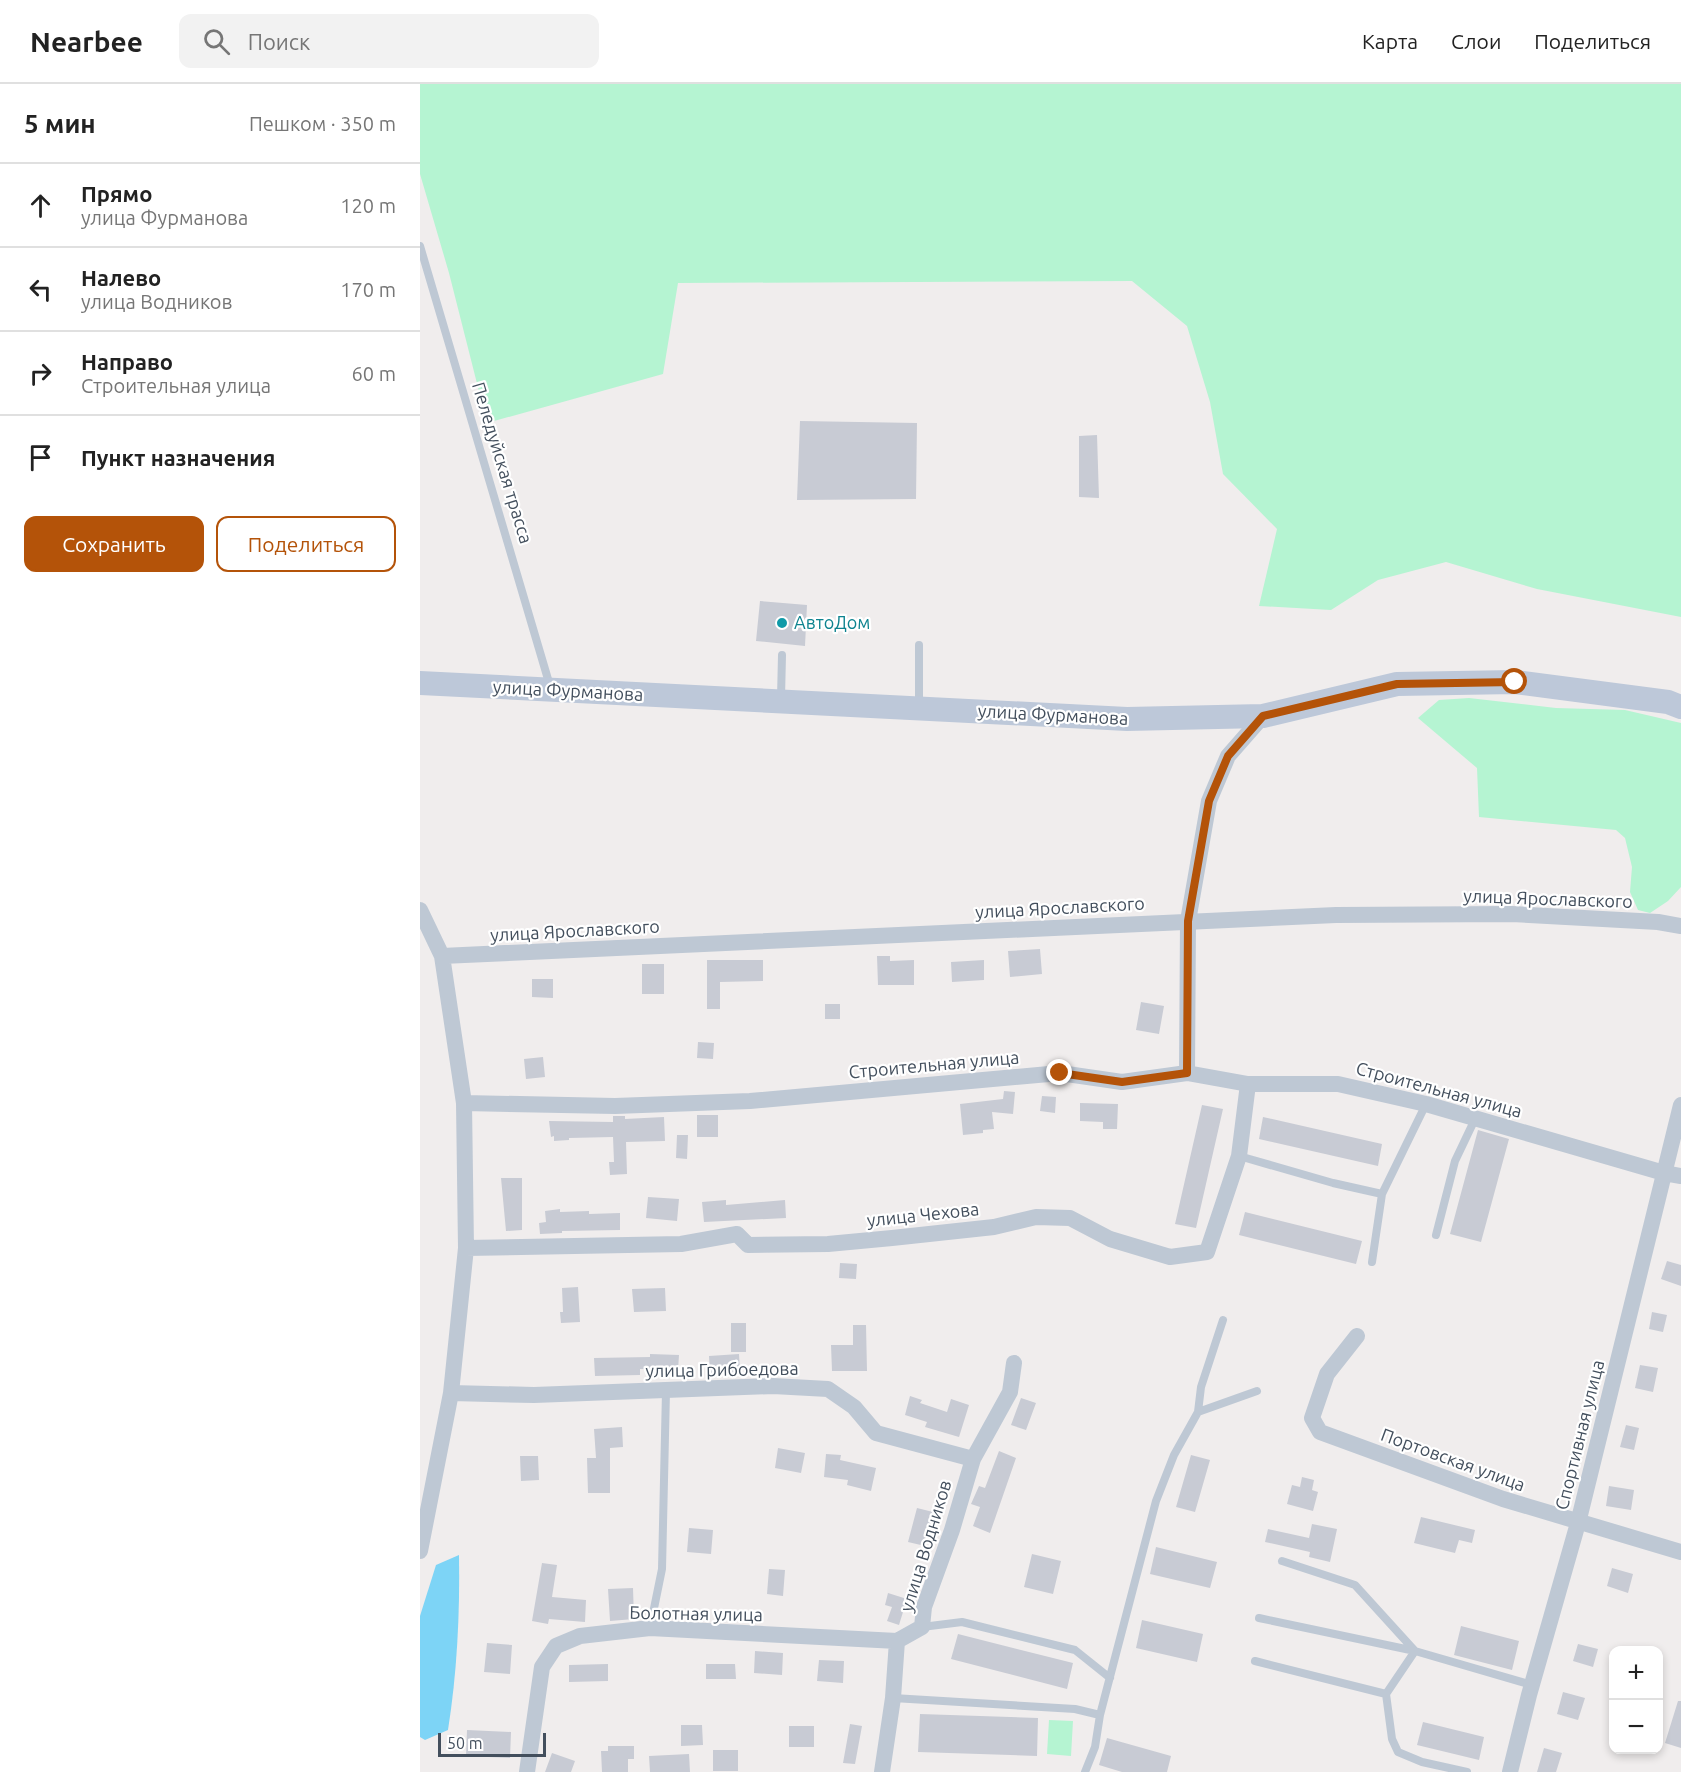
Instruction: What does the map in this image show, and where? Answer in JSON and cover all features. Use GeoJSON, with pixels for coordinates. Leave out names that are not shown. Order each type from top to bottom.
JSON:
{"type":"FeatureCollection","features":[{"type":"Feature","properties":{"kind":"main road","name":"улица Фурманова"},"geometry":{"type":"LineString","coordinates":[[420,683],[1127,718],[1263,716],[1397,684],[1515,682],[1668,702],[1681,707]]}},
{"type":"Feature","properties":{"kind":"street"},"geometry":{"type":"LineString","coordinates":[[1187,1073],[1188,921],[1209,801],[1228,756],[1263,716]]}},
{"type":"Feature","properties":{"kind":"street"},"geometry":{"type":"LineString","coordinates":[[420,910],[442,956],[464,1103],[466,1248],[451,1393],[420,1551]]}},
{"type":"Feature","properties":{"kind":"street","name":"улица Ярославского"},"geometry":{"type":"LineString","coordinates":[[442,956],[1336,915],[1512,914],[1658,922],[1681,926]]}},
{"type":"Feature","properties":{"kind":"street","name":"Строительная улица"},"geometry":{"type":"LineString","coordinates":[[464,1103],[615,1106],[750,1101],[1060,1073],[1122,1082],[1187,1073],[1248,1084],[1338,1084],[1426,1104],[1681,1176]]}},
{"type":"Feature","properties":{"kind":"street","name":"улица Чехова"},"geometry":{"type":"LineString","coordinates":[[466,1248],[681,1244],[737,1234],[748,1245],[828,1244],[994,1227],[1036,1217],[1070,1218],[1110,1239],[1170,1257],[1207,1252],[1239,1156],[1248,1084]]}},
{"type":"Feature","properties":{"kind":"street","name":"Спортивная улица"},"geometry":{"type":"LineString","coordinates":[[1510,1772],[1578,1523],[1681,1104]]}},
{"type":"Feature","properties":{"kind":"street","name":"Портовская улица"},"geometry":{"type":"LineString","coordinates":[[1358,1336],[1327,1374],[1312,1418],[1320,1432],[1414,1468],[1578,1523],[1681,1552]]}},
{"type":"Feature","properties":{"kind":"street","name":"улица Водников"},"geometry":{"type":"LineString","coordinates":[[897,1641],[922,1628],[924,1607],[952,1530],[973,1459],[1010,1392],[1014,1363]]}},
{"type":"Feature","properties":{"kind":"street","name":"улица Грибоедова"},"geometry":{"type":"LineString","coordinates":[[451,1393],[534,1395],[773,1386],[828,1389],[854,1407],[876,1433],[973,1459]]}},
{"type":"Feature","properties":{"kind":"street","name":"Болотная улица"},"geometry":{"type":"LineString","coordinates":[[527,1772],[542,1667],[556,1646],[580,1636],[650,1629],[897,1641]]}},
{"type":"Feature","properties":{"kind":"street"},"geometry":{"type":"LineString","coordinates":[[882,1772],[893,1698],[897,1641]]}},
{"type":"Feature","properties":{"kind":"lane","name":"Пеледуйская трасса"},"geometry":{"type":"LineString","coordinates":[[420,246],[552,690]]}},
{"type":"Feature","properties":{"kind":"lane"},"geometry":{"type":"LineString","coordinates":[[919,645],[919,708]]}},
{"type":"Feature","properties":{"kind":"lane"},"geometry":{"type":"LineString","coordinates":[[781,701],[782,655]]}},
{"type":"Feature","properties":{"kind":"lane"},"geometry":{"type":"LineString","coordinates":[[1372,1262],[1382,1194],[1426,1104]]}},
{"type":"Feature","properties":{"kind":"lane"},"geometry":{"type":"LineString","coordinates":[[1436,1236],[1455,1161],[1475,1119]]}},
{"type":"Feature","properties":{"kind":"lane"},"geometry":{"type":"LineString","coordinates":[[1239,1156],[1333,1183],[1382,1194]]}},
{"type":"Feature","properties":{"kind":"lane"},"geometry":{"type":"LineString","coordinates":[[1085,1772],[1095,1747],[1100,1715],[1156,1501],[1174,1455],[1198,1412],[1201,1387],[1223,1320]]}},
{"type":"Feature","properties":{"kind":"lane"},"geometry":{"type":"LineString","coordinates":[[650,1629],[662,1569],[666,1391]]}},
{"type":"Feature","properties":{"kind":"lane"},"geometry":{"type":"LineString","coordinates":[[1198,1412],[1257,1391]]}},
{"type":"Feature","properties":{"kind":"lane"},"geometry":{"type":"LineString","coordinates":[[1282,1561],[1355,1585],[1416,1651]]}},
{"type":"Feature","properties":{"kind":"lane"},"geometry":{"type":"LineString","coordinates":[[1259,1618],[1416,1651],[1532,1685]]}},
{"type":"Feature","properties":{"kind":"lane"},"geometry":{"type":"LineString","coordinates":[[922,1628],[962,1622],[1075,1650],[1110,1678]]}},
{"type":"Feature","properties":{"kind":"lane"},"geometry":{"type":"LineString","coordinates":[[1416,1651],[1386,1694],[1392,1739],[1398,1752],[1422,1762],[1467,1772]]}},
{"type":"Feature","properties":{"kind":"lane"},"geometry":{"type":"LineString","coordinates":[[1255,1661],[1386,1694]]}},
{"type":"Feature","properties":{"kind":"lane"},"geometry":{"type":"LineString","coordinates":[[893,1698],[1075,1709],[1100,1715]]}},
{"type":"Feature","properties":{"kind":"green space"},"geometry":{"type":"Polygon","coordinates":[[[420,84],[1681,84],[1681,617],[1537,589],[1446,562],[1378,580],[1331,610],[1259,606],[1277,529],[1223,474],[1210,402],[1187,326],[1132,281],[678,283],[663,374],[487,423],[449,273],[420,174],[420,84]]]}},
{"type":"Feature","properties":{"kind":"green space"},"geometry":{"type":"Polygon","coordinates":[[[1469,698],[1556,708],[1625,710],[1681,723],[1681,887],[1668,901],[1650,913],[1638,910],[1630,892],[1632,867],[1625,838],[1616,830],[1479,817],[1477,768],[1418,718],[1439,700],[1469,698]]]}},
{"type":"Feature","properties":{"kind":"green space"},"geometry":{"type":"Polygon","coordinates":[[[1049,1720],[1073,1721],[1071,1756],[1047,1754],[1049,1720]]]}},
{"type":"Feature","properties":{"kind":"water"},"geometry":{"type":"Polygon","coordinates":[[[459,1555],[457,1643],[448,1730],[425,1740],[420,1737],[420,1616],[436,1565],[459,1555]]]}},
{"type":"Feature","properties":{"kind":"building"},"geometry":{"type":"Polygon","coordinates":[[[800,421],[917,423],[916,499],[797,500],[800,421]]]}},
{"type":"Feature","properties":{"kind":"building"},"geometry":{"type":"Polygon","coordinates":[[[1097,435],[1099,498],[1079,497],[1079,436],[1097,435]]]}},
{"type":"Feature","properties":{"kind":"building","name":"АвтоДом"},"geometry":{"type":"Polygon","coordinates":[[[760,601],[807,605],[805,646],[756,641],[760,601]]]}},
{"type":"Feature","properties":{"kind":"building"},"geometry":{"type":"Polygon","coordinates":[[[1040,949],[1042,974],[1010,977],[1008,951],[1040,949]]]}},
{"type":"Feature","properties":{"kind":"building"},"geometry":{"type":"Polygon","coordinates":[[[877,956],[890,956],[890,961],[914,960],[914,985],[878,985],[877,956]]]}},
{"type":"Feature","properties":{"kind":"building"},"geometry":{"type":"Polygon","coordinates":[[[707,960],[763,960],[763,981],[720,982],[720,1009],[707,1009],[707,960]]]}},
{"type":"Feature","properties":{"kind":"building"},"geometry":{"type":"Polygon","coordinates":[[[984,960],[984,980],[952,982],[951,962],[984,960]]]}},
{"type":"Feature","properties":{"kind":"building"},"geometry":{"type":"Polygon","coordinates":[[[642,964],[664,964],[664,994],[642,994],[642,964]]]}},
{"type":"Feature","properties":{"kind":"building"},"geometry":{"type":"Polygon","coordinates":[[[532,979],[553,979],[553,998],[532,997],[532,979]]]}},
{"type":"Feature","properties":{"kind":"building"},"geometry":{"type":"Polygon","coordinates":[[[1141,1002],[1164,1006],[1159,1034],[1136,1030],[1141,1002]]]}},
{"type":"Feature","properties":{"kind":"building"},"geometry":{"type":"Polygon","coordinates":[[[825,1004],[840,1004],[840,1019],[825,1019],[825,1004]]]}},
{"type":"Feature","properties":{"kind":"building"},"geometry":{"type":"Polygon","coordinates":[[[698,1042],[714,1043],[713,1059],[697,1058],[698,1042]]]}},
{"type":"Feature","properties":{"kind":"building"},"geometry":{"type":"Polygon","coordinates":[[[543,1057],[545,1077],[526,1079],[524,1059],[543,1057]]]}},
{"type":"Feature","properties":{"kind":"building"},"geometry":{"type":"Polygon","coordinates":[[[1004,1091],[1015,1092],[1013,1114],[992,1112],[994,1129],[983,1130],[983,1133],[963,1135],[960,1104],[1003,1099],[1004,1091]]]}},
{"type":"Feature","properties":{"kind":"building"},"geometry":{"type":"Polygon","coordinates":[[[1042,1096],[1056,1097],[1055,1113],[1040,1111],[1042,1096]]]}},
{"type":"Feature","properties":{"kind":"building"},"geometry":{"type":"Polygon","coordinates":[[[1080,1103],[1118,1104],[1117,1129],[1103,1129],[1103,1122],[1080,1121],[1080,1103]]]}},
{"type":"Feature","properties":{"kind":"building"},"geometry":{"type":"Polygon","coordinates":[[[1202,1105],[1223,1109],[1196,1228],[1175,1224],[1202,1105]]]}},
{"type":"Feature","properties":{"kind":"building"},"geometry":{"type":"Polygon","coordinates":[[[697,1115],[718,1115],[718,1137],[697,1137],[697,1115]]]}},
{"type":"Feature","properties":{"kind":"building"},"geometry":{"type":"Polygon","coordinates":[[[613,1116],[625,1116],[625,1119],[664,1117],[665,1141],[626,1142],[627,1174],[610,1175],[609,1162],[614,1162],[613,1137],[569,1138],[569,1140],[554,1141],[554,1136],[551,1137],[549,1121],[613,1122],[613,1116]]]}},
{"type":"Feature","properties":{"kind":"building"},"geometry":{"type":"Polygon","coordinates":[[[1263,1117],[1382,1144],[1378,1166],[1259,1139],[1263,1117]]]}},
{"type":"Feature","properties":{"kind":"building"},"geometry":{"type":"Polygon","coordinates":[[[1478,1130],[1509,1139],[1481,1242],[1450,1234],[1478,1130]]]}},
{"type":"Feature","properties":{"kind":"building"},"geometry":{"type":"Polygon","coordinates":[[[677,1135],[688,1135],[687,1159],[676,1158],[677,1135]]]}},
{"type":"Feature","properties":{"kind":"building"},"geometry":{"type":"Polygon","coordinates":[[[501,1178],[522,1178],[522,1230],[506,1231],[501,1178]]]}},
{"type":"Feature","properties":{"kind":"building"},"geometry":{"type":"Polygon","coordinates":[[[648,1197],[679,1199],[677,1221],[646,1218],[648,1197]]]}},
{"type":"Feature","properties":{"kind":"building"},"geometry":{"type":"Polygon","coordinates":[[[726,1200],[726,1205],[785,1200],[786,1218],[704,1222],[702,1202],[726,1200]]]}},
{"type":"Feature","properties":{"kind":"building"},"geometry":{"type":"Polygon","coordinates":[[[560,1209],[560,1212],[589,1211],[589,1214],[620,1213],[620,1230],[562,1231],[562,1233],[540,1234],[539,1223],[546,1222],[545,1211],[560,1209]]]}},
{"type":"Feature","properties":{"kind":"building"},"geometry":{"type":"Polygon","coordinates":[[[1245,1212],[1362,1241],[1356,1264],[1239,1235],[1245,1212]]]}},
{"type":"Feature","properties":{"kind":"building"},"geometry":{"type":"Polygon","coordinates":[[[1667,1261],[1681,1265],[1681,1286],[1661,1279],[1667,1261]]]}},
{"type":"Feature","properties":{"kind":"building"},"geometry":{"type":"Polygon","coordinates":[[[840,1263],[857,1264],[856,1279],[839,1278],[840,1263]]]}},
{"type":"Feature","properties":{"kind":"building"},"geometry":{"type":"Polygon","coordinates":[[[578,1287],[580,1322],[561,1323],[562,1288],[578,1287]]]}},
{"type":"Feature","properties":{"kind":"building"},"geometry":{"type":"Polygon","coordinates":[[[665,1288],[666,1311],[634,1312],[632,1289],[665,1288]]]}},
{"type":"Feature","properties":{"kind":"building"},"geometry":{"type":"Polygon","coordinates":[[[1652,1312],[1667,1315],[1663,1332],[1649,1329],[1652,1312]]]}},
{"type":"Feature","properties":{"kind":"building"},"geometry":{"type":"Polygon","coordinates":[[[731,1323],[746,1323],[746,1352],[731,1352],[731,1323]]]}},
{"type":"Feature","properties":{"kind":"building"},"geometry":{"type":"Polygon","coordinates":[[[853,1325],[866,1325],[867,1371],[832,1371],[831,1345],[853,1345],[853,1325]]]}},
{"type":"Feature","properties":{"kind":"building"},"geometry":{"type":"Polygon","coordinates":[[[650,1354],[679,1355],[678,1370],[640,1369],[640,1375],[595,1376],[594,1358],[650,1357],[650,1354]]]}},
{"type":"Feature","properties":{"kind":"building"},"geometry":{"type":"Polygon","coordinates":[[[739,1354],[740,1372],[710,1374],[709,1356],[739,1354]]]}},
{"type":"Feature","properties":{"kind":"building"},"geometry":{"type":"Polygon","coordinates":[[[1640,1365],[1658,1368],[1653,1392],[1635,1388],[1640,1365]]]}},
{"type":"Feature","properties":{"kind":"building"},"geometry":{"type":"Polygon","coordinates":[[[910,1396],[922,1400],[920,1403],[947,1412],[951,1399],[969,1405],[959,1437],[925,1427],[927,1422],[905,1415],[910,1396]]]}},
{"type":"Feature","properties":{"kind":"building"},"geometry":{"type":"Polygon","coordinates":[[[1021,1398],[1036,1403],[1026,1430],[1011,1425],[1021,1398]]]}},
{"type":"Feature","properties":{"kind":"building"},"geometry":{"type":"Polygon","coordinates":[[[1626,1425],[1639,1428],[1634,1450],[1620,1447],[1626,1425]]]}},
{"type":"Feature","properties":{"kind":"building"},"geometry":{"type":"Polygon","coordinates":[[[622,1427],[623,1447],[610,1448],[610,1493],[588,1493],[587,1458],[596,1458],[594,1429],[622,1427]]]}},
{"type":"Feature","properties":{"kind":"building"},"geometry":{"type":"Polygon","coordinates":[[[778,1448],[805,1453],[801,1473],[775,1468],[778,1448]]]}},
{"type":"Feature","properties":{"kind":"building"},"geometry":{"type":"Polygon","coordinates":[[[999,1451],[1016,1458],[990,1533],[973,1526],[980,1507],[971,1504],[979,1486],[985,1488],[999,1451]]]}},
{"type":"Feature","properties":{"kind":"building"},"geometry":{"type":"Polygon","coordinates":[[[826,1454],[841,1455],[840,1460],[876,1468],[871,1491],[847,1485],[848,1480],[824,1477],[826,1454]]]}},
{"type":"Feature","properties":{"kind":"building"},"geometry":{"type":"Polygon","coordinates":[[[1191,1455],[1210,1460],[1195,1512],[1176,1507],[1191,1455]]]}},
{"type":"Feature","properties":{"kind":"building"},"geometry":{"type":"Polygon","coordinates":[[[520,1456],[538,1456],[539,1480],[521,1481],[520,1456]]]}},
{"type":"Feature","properties":{"kind":"building"},"geometry":{"type":"Polygon","coordinates":[[[1302,1477],[1314,1480],[1312,1490],[1318,1492],[1313,1511],[1287,1504],[1292,1485],[1300,1487],[1302,1477]]]}},
{"type":"Feature","properties":{"kind":"building"},"geometry":{"type":"Polygon","coordinates":[[[1609,1486],[1634,1490],[1631,1510],[1606,1506],[1609,1486]]]}},
{"type":"Feature","properties":{"kind":"building"},"geometry":{"type":"Polygon","coordinates":[[[917,1508],[933,1512],[925,1546],[908,1542],[917,1508]]]}},
{"type":"Feature","properties":{"kind":"building"},"geometry":{"type":"Polygon","coordinates":[[[1421,1517],[1475,1530],[1472,1543],[1459,1540],[1455,1553],[1414,1543],[1421,1517]]]}},
{"type":"Feature","properties":{"kind":"building"},"geometry":{"type":"Polygon","coordinates":[[[1312,1524],[1337,1529],[1330,1562],[1309,1557],[1310,1552],[1265,1542],[1268,1529],[1309,1538],[1312,1524]]]}},
{"type":"Feature","properties":{"kind":"building"},"geometry":{"type":"Polygon","coordinates":[[[689,1528],[713,1530],[711,1554],[687,1552],[689,1528]]]}},
{"type":"Feature","properties":{"kind":"building"},"geometry":{"type":"Polygon","coordinates":[[[1156,1547],[1217,1562],[1210,1588],[1150,1574],[1156,1547]]]}},
{"type":"Feature","properties":{"kind":"building"},"geometry":{"type":"Polygon","coordinates":[[[1032,1554],[1061,1561],[1053,1594],[1024,1587],[1032,1554]]]}},
{"type":"Feature","properties":{"kind":"building"},"geometry":{"type":"Polygon","coordinates":[[[542,1563],[557,1565],[552,1597],[586,1600],[585,1622],[549,1619],[548,1624],[532,1621],[542,1563]]]}},
{"type":"Feature","properties":{"kind":"building"},"geometry":{"type":"Polygon","coordinates":[[[1612,1568],[1633,1574],[1628,1593],[1607,1586],[1612,1568]]]}},
{"type":"Feature","properties":{"kind":"building"},"geometry":{"type":"Polygon","coordinates":[[[769,1569],[785,1570],[783,1596],[767,1594],[769,1569]]]}},
{"type":"Feature","properties":{"kind":"building"},"geometry":{"type":"Polygon","coordinates":[[[633,1588],[634,1619],[610,1621],[608,1589],[633,1588]]]}},
{"type":"Feature","properties":{"kind":"building"},"geometry":{"type":"Polygon","coordinates":[[[888,1593],[907,1599],[899,1625],[887,1621],[892,1607],[885,1605],[888,1593]]]}},
{"type":"Feature","properties":{"kind":"building"},"geometry":{"type":"Polygon","coordinates":[[[1142,1620],[1203,1634],[1197,1662],[1136,1648],[1142,1620]]]}},
{"type":"Feature","properties":{"kind":"building"},"geometry":{"type":"Polygon","coordinates":[[[1461,1626],[1519,1641],[1512,1670],[1454,1655],[1461,1626]]]}},
{"type":"Feature","properties":{"kind":"building"},"geometry":{"type":"Polygon","coordinates":[[[958,1634],[1073,1663],[1067,1689],[951,1659],[958,1634]]]}},
{"type":"Feature","properties":{"kind":"building"},"geometry":{"type":"Polygon","coordinates":[[[487,1643],[512,1645],[510,1674],[484,1672],[487,1643]]]}},
{"type":"Feature","properties":{"kind":"building"},"geometry":{"type":"Polygon","coordinates":[[[1578,1644],[1598,1649],[1593,1667],[1573,1661],[1578,1644]]]}},
{"type":"Feature","properties":{"kind":"building"},"geometry":{"type":"Polygon","coordinates":[[[755,1651],[783,1653],[782,1675],[754,1673],[755,1651]]]}},
{"type":"Feature","properties":{"kind":"building"},"geometry":{"type":"Polygon","coordinates":[[[819,1660],[844,1661],[843,1683],[817,1681],[819,1660]]]}},
{"type":"Feature","properties":{"kind":"building"},"geometry":{"type":"Polygon","coordinates":[[[608,1664],[608,1681],[569,1682],[569,1665],[608,1664]]]}},
{"type":"Feature","properties":{"kind":"building"},"geometry":{"type":"Polygon","coordinates":[[[706,1664],[735,1664],[736,1679],[706,1679],[706,1664]]]}},
{"type":"Feature","properties":{"kind":"building"},"geometry":{"type":"Polygon","coordinates":[[[1563,1692],[1585,1698],[1578,1720],[1557,1714],[1563,1692]]]}},
{"type":"Feature","properties":{"kind":"building"},"geometry":{"type":"Polygon","coordinates":[[[1678,1701],[1681,1701],[1681,1748],[1665,1743],[1678,1701]]]}},
{"type":"Feature","properties":{"kind":"building"},"geometry":{"type":"Polygon","coordinates":[[[920,1714],[1038,1718],[1037,1756],[918,1752],[920,1714]]]}},
{"type":"Feature","properties":{"kind":"building"},"geometry":{"type":"Polygon","coordinates":[[[1423,1722],[1484,1737],[1479,1760],[1417,1745],[1423,1722]]]}},
{"type":"Feature","properties":{"kind":"building"},"geometry":{"type":"Polygon","coordinates":[[[850,1724],[862,1726],[855,1764],[843,1763],[850,1724]]]}},
{"type":"Feature","properties":{"kind":"building"},"geometry":{"type":"Polygon","coordinates":[[[681,1725],[702,1725],[703,1745],[681,1746],[681,1725]]]}},
{"type":"Feature","properties":{"kind":"building"},"geometry":{"type":"Polygon","coordinates":[[[789,1726],[814,1726],[814,1747],[789,1747],[789,1726]]]}},
{"type":"Feature","properties":{"kind":"building"},"geometry":{"type":"Polygon","coordinates":[[[467,1730],[511,1732],[510,1758],[466,1756],[467,1730]]]}},
{"type":"Feature","properties":{"kind":"building"},"geometry":{"type":"Polygon","coordinates":[[[1107,1738],[1171,1756],[1167,1772],[1122,1772],[1099,1765],[1107,1738]]]}},
{"type":"Feature","properties":{"kind":"building"},"geometry":{"type":"Polygon","coordinates":[[[608,1746],[634,1746],[634,1759],[628,1759],[628,1772],[602,1772],[601,1751],[608,1751],[608,1746]]]}},
{"type":"Feature","properties":{"kind":"building"},"geometry":{"type":"Polygon","coordinates":[[[1544,1748],[1562,1753],[1556,1772],[1537,1772],[1544,1748]]]}},
{"type":"Feature","properties":{"kind":"building"},"geometry":{"type":"Polygon","coordinates":[[[713,1750],[738,1750],[738,1771],[713,1771],[713,1750]]]}},
{"type":"Feature","properties":{"kind":"building"},"geometry":{"type":"Polygon","coordinates":[[[552,1753],[575,1761],[571,1772],[545,1772],[552,1753]]]}},
{"type":"Feature","properties":{"kind":"building"},"geometry":{"type":"Polygon","coordinates":[[[689,1754],[690,1772],[650,1772],[649,1756],[689,1754]]]}},
{"type":"Feature","properties":{"kind":"place","name":"АвтоДом"},"geometry":{"type":"Point","coordinates":[782,623]}},
{"type":"Feature","properties":{"kind":"route"},"geometry":{"type":"LineString","coordinates":[[1060,1073],[1122,1082],[1187,1073],[1188,921],[1209,801],[1228,756],[1263,716],[1397,684],[1515,682]]}}]}
